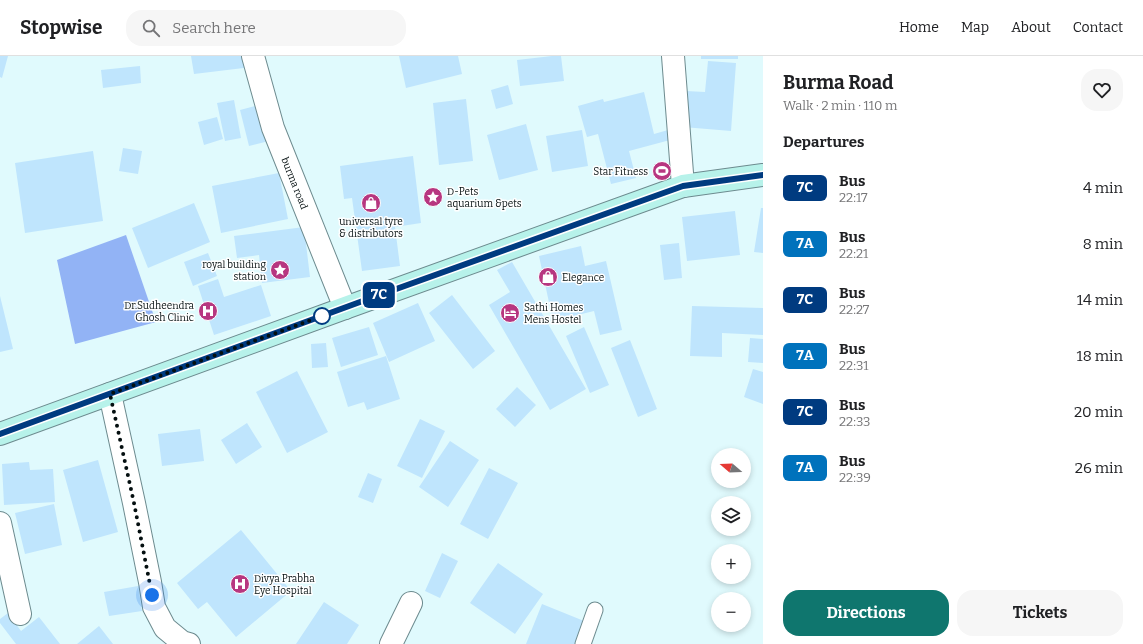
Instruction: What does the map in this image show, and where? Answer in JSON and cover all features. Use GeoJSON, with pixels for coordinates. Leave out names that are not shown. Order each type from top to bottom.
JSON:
{"type":"FeatureCollection","features":[{"type":"Feature","properties":{"kind":"main road"},"geometry":{"type":"LineString","coordinates":[[0,434],[683,186],[763,175]]}},
{"type":"Feature","properties":{"kind":"street","name":"burma road"},"geometry":{"type":"LineString","coordinates":[[253,56],[273,128],[345,308]]}},
{"type":"Feature","properties":{"kind":"street"},"geometry":{"type":"LineString","coordinates":[[673,56],[683,186]]}},
{"type":"Feature","properties":{"kind":"street"},"geometry":{"type":"LineString","coordinates":[[110,394],[154,607],[165,628],[182,642],[188,644]]}},
{"type":"Feature","properties":{"kind":"street"},"geometry":{"type":"LineString","coordinates":[[0,523],[20,614]]}},
{"type":"Feature","properties":{"kind":"street"},"geometry":{"type":"LineString","coordinates":[[391,644],[412,603]]}},
{"type":"Feature","properties":{"kind":"lane"},"geometry":{"type":"LineString","coordinates":[[583,644],[595,610]]}},
{"type":"Feature","properties":{"kind":"water"},"geometry":{"type":"Polygon","coordinates":[[[126,235],[156,322],[75,344],[57,260],[126,235]]]}},
{"type":"Feature","properties":{"kind":"building"},"geometry":{"type":"Polygon","coordinates":[[[0,56],[8,56],[2,78],[0,77],[0,56]]]}},
{"type":"Feature","properties":{"kind":"building"},"geometry":{"type":"Polygon","coordinates":[[[191,56],[250,56],[252,67],[194,74],[191,56]]]}},
{"type":"Feature","properties":{"kind":"building"},"geometry":{"type":"Polygon","coordinates":[[[399,56],[458,56],[462,74],[406,88],[399,56]]]}},
{"type":"Feature","properties":{"kind":"building"},"geometry":{"type":"Polygon","coordinates":[[[561,56],[564,81],[520,86],[517,60],[561,56]]]}},
{"type":"Feature","properties":{"kind":"building"},"geometry":{"type":"Polygon","coordinates":[[[701,56],[738,56],[738,59],[701,59],[701,56]]]}},
{"type":"Feature","properties":{"kind":"building"},"geometry":{"type":"Polygon","coordinates":[[[708,61],[736,63],[731,131],[683,127],[686,91],[705,92],[708,61]]]}},
{"type":"Feature","properties":{"kind":"building"},"geometry":{"type":"Polygon","coordinates":[[[140,66],[141,83],[103,88],[101,70],[140,66]]]}},
{"type":"Feature","properties":{"kind":"building"},"geometry":{"type":"Polygon","coordinates":[[[508,85],[513,104],[496,109],[491,90],[508,85]]]}},
{"type":"Feature","properties":{"kind":"building"},"geometry":{"type":"Polygon","coordinates":[[[644,92],[654,134],[668,130],[670,140],[629,151],[636,178],[611,184],[598,134],[587,137],[578,106],[603,99],[604,102],[644,92]]]}},
{"type":"Feature","properties":{"kind":"building"},"geometry":{"type":"Polygon","coordinates":[[[466,99],[473,161],[439,165],[433,103],[466,99]]]}},
{"type":"Feature","properties":{"kind":"building"},"geometry":{"type":"Polygon","coordinates":[[[234,100],[241,138],[225,141],[217,103],[234,100]]]}},
{"type":"Feature","properties":{"kind":"building"},"geometry":{"type":"Polygon","coordinates":[[[263,104],[273,140],[249,146],[240,110],[263,104]]]}},
{"type":"Feature","properties":{"kind":"building"},"geometry":{"type":"Polygon","coordinates":[[[217,117],[223,139],[204,145],[198,122],[217,117]]]}},
{"type":"Feature","properties":{"kind":"building"},"geometry":{"type":"Polygon","coordinates":[[[526,124],[538,170],[499,180],[487,135],[526,124]]]}},
{"type":"Feature","properties":{"kind":"building"},"geometry":{"type":"Polygon","coordinates":[[[582,130],[588,166],[552,172],[546,136],[582,130]]]}},
{"type":"Feature","properties":{"kind":"building"},"geometry":{"type":"Polygon","coordinates":[[[123,148],[142,151],[138,174],[119,171],[123,148]]]}},
{"type":"Feature","properties":{"kind":"building"},"geometry":{"type":"Polygon","coordinates":[[[93,151],[103,221],[25,233],[15,163],[93,151]]]}},
{"type":"Feature","properties":{"kind":"building"},"geometry":{"type":"Polygon","coordinates":[[[413,156],[421,223],[395,227],[400,266],[362,271],[352,198],[344,199],[340,166],[413,156]]]}},
{"type":"Feature","properties":{"kind":"building"},"geometry":{"type":"Polygon","coordinates":[[[279,173],[288,219],[221,233],[212,186],[279,173]]]}},
{"type":"Feature","properties":{"kind":"building"},"geometry":{"type":"Polygon","coordinates":[[[194,203],[210,242],[148,268],[132,228],[194,203]]]}},
{"type":"Feature","properties":{"kind":"building"},"geometry":{"type":"Polygon","coordinates":[[[761,208],[763,208],[763,253],[754,252],[761,208]]]}},
{"type":"Feature","properties":{"kind":"building"},"geometry":{"type":"Polygon","coordinates":[[[735,211],[740,255],[687,261],[682,217],[735,211]]]}},
{"type":"Feature","properties":{"kind":"building"},"geometry":{"type":"Polygon","coordinates":[[[304,227],[310,277],[262,283],[259,255],[237,258],[234,236],[304,227]]]}},
{"type":"Feature","properties":{"kind":"building"},"geometry":{"type":"Polygon","coordinates":[[[679,243],[682,278],[664,280],[660,245],[679,243]]]}},
{"type":"Feature","properties":{"kind":"building"},"geometry":{"type":"Polygon","coordinates":[[[581,246],[585,266],[606,261],[622,330],[600,335],[594,311],[553,321],[539,256],[581,246]]]}},
{"type":"Feature","properties":{"kind":"building"},"geometry":{"type":"Polygon","coordinates":[[[208,253],[217,276],[193,286],[184,262],[208,253]]]}},
{"type":"Feature","properties":{"kind":"building"},"geometry":{"type":"Polygon","coordinates":[[[512,262],[586,389],[550,410],[489,305],[510,292],[497,270],[512,262]]]}},
{"type":"Feature","properties":{"kind":"building"},"geometry":{"type":"Polygon","coordinates":[[[218,279],[224,297],[261,285],[271,316],[214,335],[198,286],[218,279]]]}},
{"type":"Feature","properties":{"kind":"building"},"geometry":{"type":"Polygon","coordinates":[[[452,295],[495,351],[473,369],[429,313],[452,295]]]}},
{"type":"Feature","properties":{"kind":"building"},"geometry":{"type":"Polygon","coordinates":[[[0,296],[13,349],[0,352],[0,296]]]}},
{"type":"Feature","properties":{"kind":"building"},"geometry":{"type":"Polygon","coordinates":[[[418,303],[435,341],[389,362],[373,323],[418,303]]]}},
{"type":"Feature","properties":{"kind":"building"},"geometry":{"type":"Polygon","coordinates":[[[692,306],[763,308],[763,335],[722,333],[722,357],[690,356],[692,306]]]}},
{"type":"Feature","properties":{"kind":"building"},"geometry":{"type":"Polygon","coordinates":[[[369,327],[378,355],[341,367],[332,338],[369,327]]]}},
{"type":"Feature","properties":{"kind":"building"},"geometry":{"type":"Polygon","coordinates":[[[584,327],[609,385],[590,393],[566,336],[584,327]]]}},
{"type":"Feature","properties":{"kind":"building"},"geometry":{"type":"Polygon","coordinates":[[[750,338],[763,339],[763,363],[748,362],[750,338]]]}},
{"type":"Feature","properties":{"kind":"building"},"geometry":{"type":"Polygon","coordinates":[[[630,340],[657,409],[638,417],[611,348],[630,340]]]}},
{"type":"Feature","properties":{"kind":"building"},"geometry":{"type":"Polygon","coordinates":[[[326,343],[328,367],[312,368],[311,344],[326,343]]]}},
{"type":"Feature","properties":{"kind":"building"},"geometry":{"type":"Polygon","coordinates":[[[386,356],[400,399],[367,410],[364,402],[348,407],[337,372],[386,356]]]}},
{"type":"Feature","properties":{"kind":"building"},"geometry":{"type":"Polygon","coordinates":[[[753,369],[763,372],[763,404],[744,397],[753,369]]]}},
{"type":"Feature","properties":{"kind":"building"},"geometry":{"type":"Polygon","coordinates":[[[297,371],[328,432],[287,453],[256,392],[297,371]]]}},
{"type":"Feature","properties":{"kind":"building"},"geometry":{"type":"Polygon","coordinates":[[[517,387],[536,405],[515,427],[496,409],[517,387]]]}},
{"type":"Feature","properties":{"kind":"building"},"geometry":{"type":"Polygon","coordinates":[[[420,419],[445,431],[422,478],[397,466],[420,419]]]}},
{"type":"Feature","properties":{"kind":"building"},"geometry":{"type":"Polygon","coordinates":[[[247,423],[262,447],[236,464],[221,440],[247,423]]]}},
{"type":"Feature","properties":{"kind":"building"},"geometry":{"type":"Polygon","coordinates":[[[200,429],[204,461],[162,466],[158,434],[200,429]]]}},
{"type":"Feature","properties":{"kind":"building"},"geometry":{"type":"Polygon","coordinates":[[[450,441],[479,460],[448,507],[419,487],[450,441]]]}},
{"type":"Feature","properties":{"kind":"building"},"geometry":{"type":"Polygon","coordinates":[[[98,460],[118,532],[83,542],[63,470],[98,460]]]}},
{"type":"Feature","properties":{"kind":"building"},"geometry":{"type":"Polygon","coordinates":[[[29,462],[30,470],[53,469],[55,502],[4,505],[2,464],[29,462]]]}},
{"type":"Feature","properties":{"kind":"building"},"geometry":{"type":"Polygon","coordinates":[[[489,468],[518,483],[488,539],[460,524],[489,468]]]}},
{"type":"Feature","properties":{"kind":"building"},"geometry":{"type":"Polygon","coordinates":[[[368,473],[382,479],[373,503],[358,497],[368,473]]]}},
{"type":"Feature","properties":{"kind":"building"},"geometry":{"type":"Polygon","coordinates":[[[54,504],[62,545],[25,554],[15,513],[54,504]]]}},
{"type":"Feature","properties":{"kind":"building"},"geometry":{"type":"Polygon","coordinates":[[[241,530],[291,591],[236,637],[207,602],[198,609],[177,583],[241,530]]]}},
{"type":"Feature","properties":{"kind":"building"},"geometry":{"type":"Polygon","coordinates":[[[442,553],[458,561],[440,598],[425,591],[442,553]]]}},
{"type":"Feature","properties":{"kind":"building"},"geometry":{"type":"Polygon","coordinates":[[[498,563],[543,594],[515,634],[470,603],[498,563]]]}},
{"type":"Feature","properties":{"kind":"building"},"geometry":{"type":"Polygon","coordinates":[[[138,586],[142,611],[109,616],[104,592],[138,586]]]}},
{"type":"Feature","properties":{"kind":"building"},"geometry":{"type":"Polygon","coordinates":[[[324,602],[359,625],[347,644],[296,644],[324,602]]]}},
{"type":"Feature","properties":{"kind":"building"},"geometry":{"type":"Polygon","coordinates":[[[542,604],[589,623],[581,644],[526,644],[542,604]]]}},
{"type":"Feature","properties":{"kind":"building"},"geometry":{"type":"Polygon","coordinates":[[[8,613],[21,631],[39,617],[60,644],[16,644],[0,623],[0,619],[8,613]]]}},
{"type":"Feature","properties":{"kind":"building"},"geometry":{"type":"Polygon","coordinates":[[[99,626],[113,644],[77,644],[99,626]]]}},
{"type":"Feature","properties":{"kind":"bus line","name":"7C"},"geometry":{"type":"LineString","coordinates":[[0,434],[360,302],[683,186],[763,175]]}},
{"type":"Feature","properties":{"kind":"place","name":"Star Fitness"},"geometry":{"type":"Point","coordinates":[662,171]}},
{"type":"Feature","properties":{"kind":"place","name":"D-Pets aquarium &pets"},"geometry":{"type":"Point","coordinates":[433,197]}},
{"type":"Feature","properties":{"kind":"place","name":"universal tyre & distributors"},"geometry":{"type":"Point","coordinates":[371,203]}},
{"type":"Feature","properties":{"kind":"place","name":"royal building station"},"geometry":{"type":"Point","coordinates":[280,270]}},
{"type":"Feature","properties":{"kind":"place","name":"Elegance"},"geometry":{"type":"Point","coordinates":[548,277]}},
{"type":"Feature","properties":{"kind":"place","name":"Dr.Sudheendra Ghosh Clinic"},"geometry":{"type":"Point","coordinates":[208,311]}},
{"type":"Feature","properties":{"kind":"place","name":"Sathi Homes Mens Hostel"},"geometry":{"type":"Point","coordinates":[510,313]}},
{"type":"Feature","properties":{"kind":"place","name":"Divya Prabha Eye Hospital"},"geometry":{"type":"Point","coordinates":[240,584]}},
{"type":"Feature","properties":{"kind":"route"},"geometry":{"type":"LineString","coordinates":[[152,595],[110,394],[322,316]]}}]}
